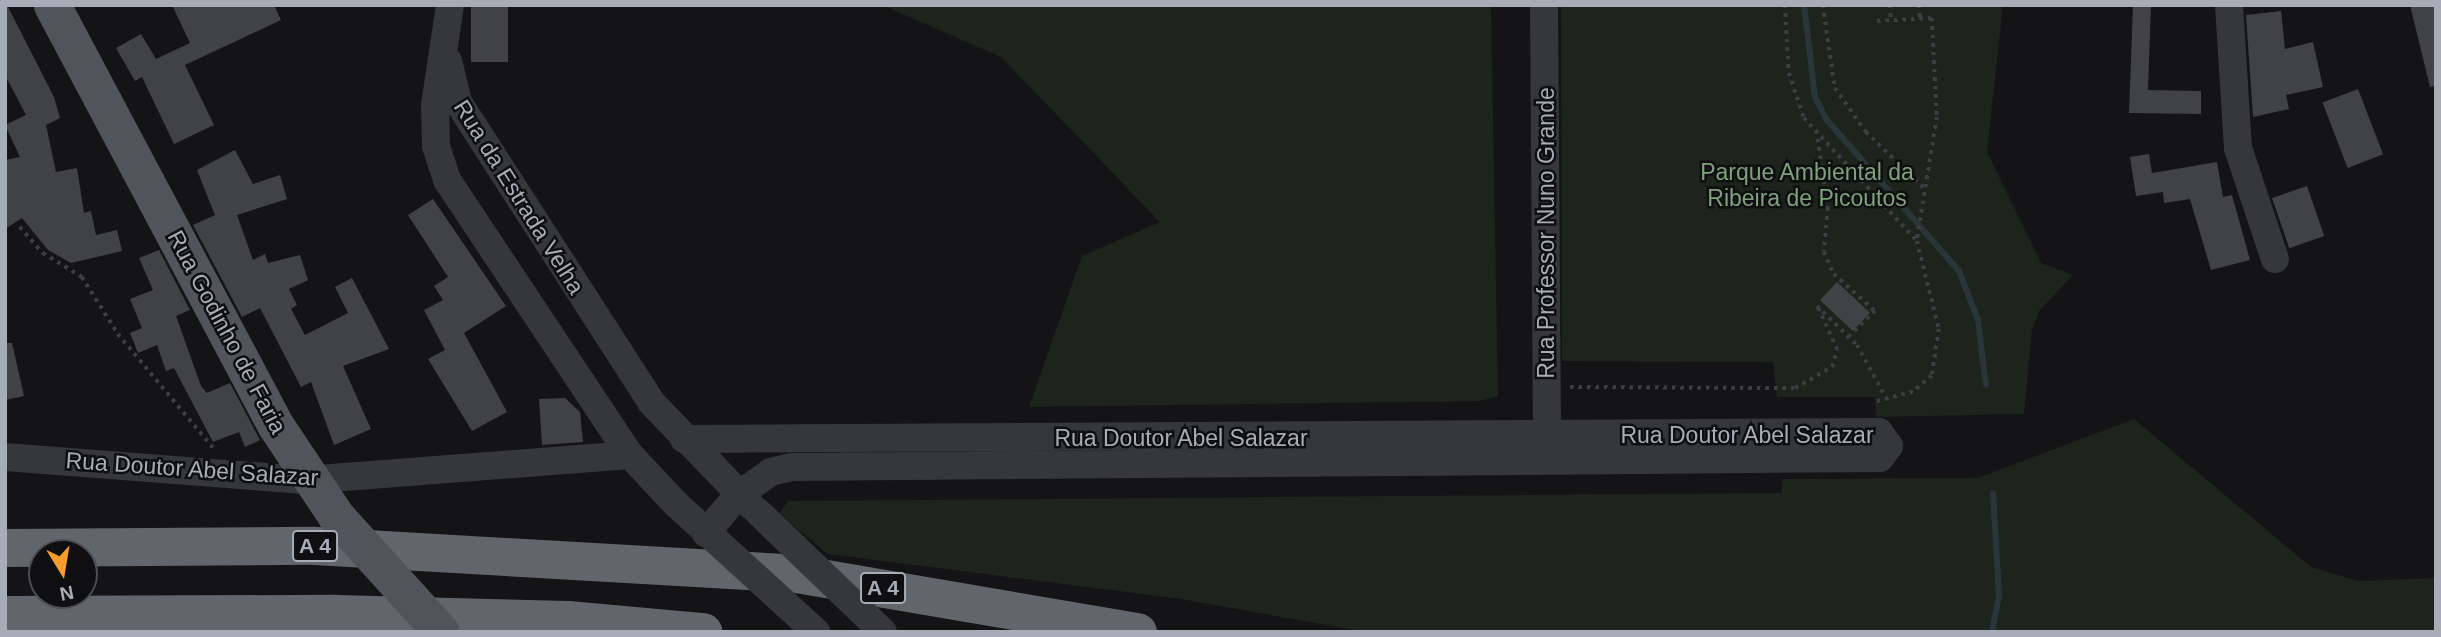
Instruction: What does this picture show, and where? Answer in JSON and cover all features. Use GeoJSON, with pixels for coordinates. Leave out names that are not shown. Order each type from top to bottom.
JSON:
{"type":"FeatureCollection","features":[{"type":"Feature","properties":{"kind":"highway","name":"A 4"},"geometry":{"type":"LineString","coordinates":[[5,548],[315,545],[797,574],[1139,632]]}},
{"type":"Feature","properties":{"kind":"highway"},"geometry":{"type":"LineString","coordinates":[[5,615],[335,614],[568,620],[703,632]]}},
{"type":"Feature","properties":{"kind":"main road","name":"Rua Godinho de Faria"},"geometry":{"type":"LineString","coordinates":[[52,5],[306,480],[441,632]]}},
{"type":"Feature","properties":{"kind":"street","name":"Rua da Estrada Velha"},"geometry":{"type":"LineString","coordinates":[[450,5],[446,51],[435,105],[436,146],[447,180],[569,359],[630,455],[706,533],[816,632]]}},
{"type":"Feature","properties":{"kind":"street","name":"Rua Professor Nuno Grande"},"geometry":{"type":"LineString","coordinates":[[1544,5],[1547,448]]}},
{"type":"Feature","properties":{"kind":"street"},"geometry":{"type":"LineString","coordinates":[[2229,5],[2238,148],[2275,259]]}},
{"type":"Feature","properties":{"kind":"street","name":"Rua da Estrada Velha"},"geometry":{"type":"LineString","coordinates":[[446,51],[458,102],[651,402],[741,505],[883,632]]}},
{"type":"Feature","properties":{"kind":"street"},"geometry":{"type":"LineString","coordinates":[[569,359],[607,336]]}},
{"type":"Feature","properties":{"kind":"street","name":"Rua Doutor Abel Salazar"},"geometry":{"type":"LineString","coordinates":[[684,439],[1547,448],[1880,458],[1889,446],[1879,432],[1547,448],[792,467],[771,472],[741,505]]}},
{"type":"Feature","properties":{"kind":"street","name":"Rua Doutor Abel Salazar"},"geometry":{"type":"LineString","coordinates":[[5,457],[217,471],[306,480],[630,455]]}},
{"type":"Feature","properties":{"kind":"street"},"geometry":{"type":"LineString","coordinates":[[706,533],[741,505]]}},
{"type":"Feature","properties":{"kind":"path"},"geometry":{"type":"LineString","coordinates":[[1785,5],[1794,95],[1817,137],[1917,241]]}},
{"type":"Feature","properties":{"kind":"path"},"geometry":{"type":"LineString","coordinates":[[1823,5],[1835,88],[1866,132],[1925,189]]}},
{"type":"Feature","properties":{"kind":"path"},"geometry":{"type":"LineString","coordinates":[[1890,5],[1891,20]]}},
{"type":"Feature","properties":{"kind":"path"},"geometry":{"type":"LineString","coordinates":[[1919,5],[1920,18]]}},
{"type":"Feature","properties":{"kind":"path"},"geometry":{"type":"LineString","coordinates":[[1876,402],[1888,401],[1913,392],[1939,359],[1939,329],[1917,241],[1937,117],[1932,18],[1877,21]]}},
{"type":"Feature","properties":{"kind":"path"},"geometry":{"type":"LineString","coordinates":[[1817,137],[1828,208],[1824,252],[1834,274],[1875,311],[1850,336]]}},
{"type":"Feature","properties":{"kind":"path"},"geometry":{"type":"LineString","coordinates":[[20,227],[43,253],[82,276],[118,334],[200,428],[216,452],[217,471]]}},
{"type":"Feature","properties":{"kind":"path"},"geometry":{"type":"LineString","coordinates":[[1546,386],[1795,388],[1832,367],[1838,350],[1817,306],[1850,336],[1888,401]]}},
{"type":"Feature","properties":{"kind":"green space"},"geometry":{"type":"Polygon","coordinates":[[[882,5],[1491,5],[1498,396],[1480,401],[1029,407],[1082,256],[1160,222],[1001,57],[882,5]]]}},
{"type":"Feature","properties":{"kind":"green space","name":"Parque Ambiental da Ribeira de Picoutos"},"geometry":{"type":"Polygon","coordinates":[[[1561,5],[2003,5],[1987,152],[2041,263],[2073,275],[2039,311],[2032,330],[2024,414],[1876,417],[1875,397],[1777,397],[1773,362],[1562,361],[1561,5]]]}},
{"type":"Feature","properties":{"kind":"green space"},"geometry":{"type":"Polygon","coordinates":[[[2134,419],[2311,567],[2358,581],[2436,578],[2436,632],[1366,632],[1181,599],[828,554],[779,514],[788,501],[1782,493],[1782,479],[1978,478],[2134,419]]]}},
{"type":"Feature","properties":{"kind":"building"},"geometry":{"type":"Polygon","coordinates":[[[7,5],[54,97],[60,118],[46,125],[56,172],[77,168],[84,213],[91,211],[96,235],[117,230],[122,251],[71,263],[48,250],[22,218],[5,229],[5,160],[20,157],[5,125],[26,115],[5,75],[7,5]]]}},
{"type":"Feature","properties":{"kind":"building"},"geometry":{"type":"Polygon","coordinates":[[[172,5],[274,5],[281,20],[185,65],[214,125],[174,144],[142,77],[135,81],[116,48],[141,34],[156,59],[190,43],[172,5]]]}},
{"type":"Feature","properties":{"kind":"building"},"geometry":{"type":"Polygon","coordinates":[[[471,5],[508,5],[508,62],[471,62],[471,5]]]}},
{"type":"Feature","properties":{"kind":"building"},"geometry":{"type":"Polygon","coordinates":[[[2133,5],[2151,5],[2148,90],[2201,91],[2201,114],[2129,113],[2133,5]]]}},
{"type":"Feature","properties":{"kind":"building"},"geometry":{"type":"Polygon","coordinates":[[[2410,5],[2436,5],[2436,86],[2430,87],[2410,5]]]}},
{"type":"Feature","properties":{"kind":"building"},"geometry":{"type":"Polygon","coordinates":[[[2281,11],[2285,49],[2313,42],[2323,87],[2286,95],[2289,109],[2253,117],[2246,15],[2281,11]]]}},
{"type":"Feature","properties":{"kind":"building"},"geometry":{"type":"Polygon","coordinates":[[[2358,89],[2383,154],[2348,168],[2323,103],[2358,89]]]}},
{"type":"Feature","properties":{"kind":"building"},"geometry":{"type":"Polygon","coordinates":[[[235,150],[253,184],[280,175],[287,199],[237,215],[253,260],[265,254],[268,263],[300,255],[308,280],[289,289],[297,305],[291,309],[305,335],[348,313],[335,287],[352,278],[389,349],[343,366],[371,429],[334,445],[311,382],[301,387],[260,308],[242,317],[193,225],[215,215],[197,170],[235,150]]]}},
{"type":"Feature","properties":{"kind":"building"},"geometry":{"type":"Polygon","coordinates":[[[2149,154],[2152,173],[2217,162],[2223,197],[2232,195],[2250,260],[2211,270],[2190,199],[2164,203],[2163,192],[2136,196],[2130,157],[2149,154]]]}},
{"type":"Feature","properties":{"kind":"building"},"geometry":{"type":"Polygon","coordinates":[[[2307,186],[2324,236],[2289,248],[2272,198],[2307,186]]]}},
{"type":"Feature","properties":{"kind":"building"},"geometry":{"type":"Polygon","coordinates":[[[433,199],[506,306],[464,333],[507,412],[472,431],[428,359],[445,350],[424,310],[443,300],[434,286],[448,277],[408,215],[433,199]]]}},
{"type":"Feature","properties":{"kind":"building"},"geometry":{"type":"Polygon","coordinates":[[[159,250],[190,310],[176,316],[201,386],[207,393],[230,383],[260,440],[245,447],[239,432],[213,442],[174,368],[166,371],[157,345],[138,353],[130,333],[142,328],[130,299],[153,290],[139,258],[159,250]]]}},
{"type":"Feature","properties":{"kind":"building"},"geometry":{"type":"Polygon","coordinates":[[[1837,282],[1870,313],[1853,331],[1820,300],[1837,282]]]}},
{"type":"Feature","properties":{"kind":"building"},"geometry":{"type":"Polygon","coordinates":[[[5,343],[12,343],[24,396],[5,400],[5,343]]]}},
{"type":"Feature","properties":{"kind":"building"},"geometry":{"type":"Polygon","coordinates":[[[565,398],[580,412],[583,442],[542,445],[539,399],[565,398]]]}},
{"type":"Feature","properties":{"kind":"waterway"},"geometry":{"type":"LineString","coordinates":[[1804,5],[1815,97],[1826,119],[1959,271],[1978,320],[1986,385]]}},
{"type":"Feature","properties":{"kind":"waterway"},"geometry":{"type":"LineString","coordinates":[[1992,632],[1999,596],[1993,493]]}}]}
